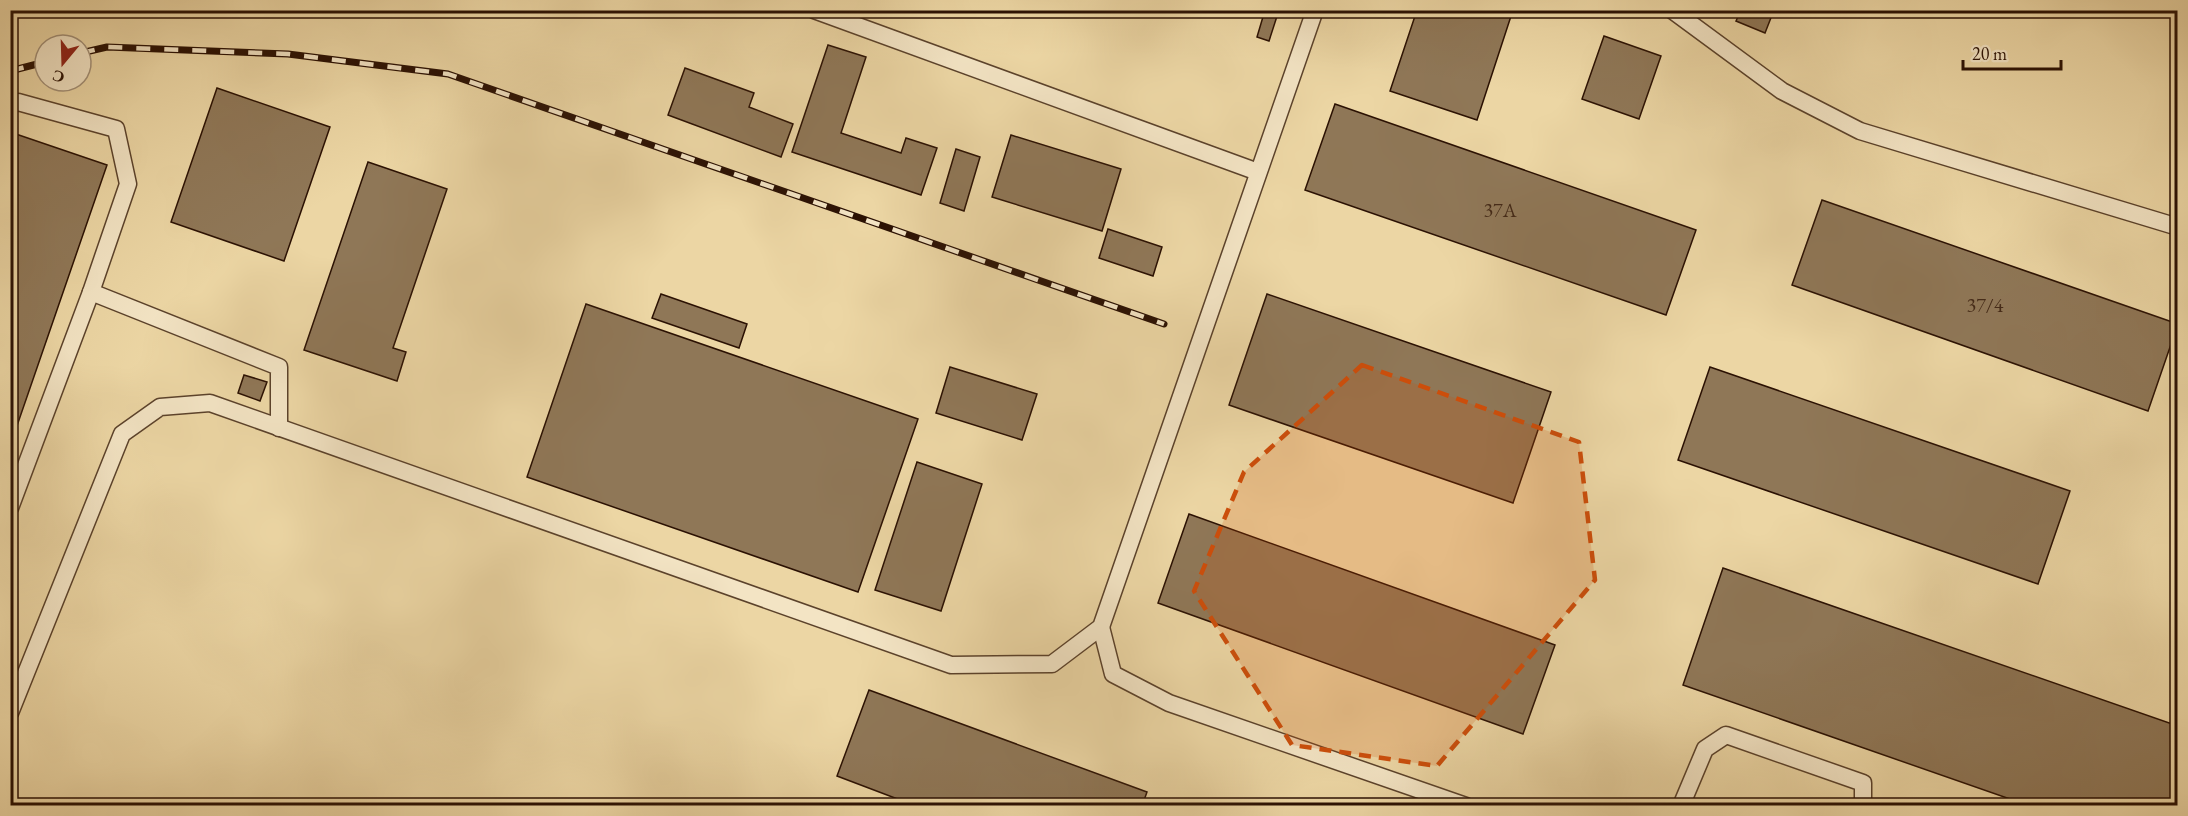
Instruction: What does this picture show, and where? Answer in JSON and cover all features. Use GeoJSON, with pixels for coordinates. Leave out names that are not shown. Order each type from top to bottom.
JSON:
{"type":"FeatureCollection","features":[{"type":"Feature","properties":{"kind":"lane"},"geometry":{"type":"LineString","coordinates":[[814,10],[1258,172]]}},
{"type":"Feature","properties":{"kind":"lane"},"geometry":{"type":"LineString","coordinates":[[1315,10],[1101,627],[1113,674],[1169,703],[1466,806]]}},
{"type":"Feature","properties":{"kind":"lane"},"geometry":{"type":"LineString","coordinates":[[1672,10],[1782,91],[1860,131],[2178,227]]}},
{"type":"Feature","properties":{"kind":"lane"},"geometry":{"type":"LineString","coordinates":[[10,105],[18,102],[116,129],[128,184],[91,292],[10,508]]}},
{"type":"Feature","properties":{"kind":"lane"},"geometry":{"type":"LineString","coordinates":[[91,292],[279,367],[279,428]]}},
{"type":"Feature","properties":{"kind":"lane"},"geometry":{"type":"LineString","coordinates":[[10,713],[122,434],[160,407],[210,403],[951,665],[1052,664],[1101,627]]}},
{"type":"Feature","properties":{"kind":"lane"},"geometry":{"type":"LineString","coordinates":[[1681,806],[1705,749],[1726,735],[1863,783],[1863,806]]}},
{"type":"Feature","properties":{"kind":"highlighted area"},"geometry":{"type":"Polygon","coordinates":[[[1362,365],[1579,442],[1595,580],[1437,766],[1292,745],[1194,591],[1244,472],[1362,365]]]}},
{"type":"Feature","properties":{"kind":"building"},"geometry":{"type":"Polygon","coordinates":[[[1265,10],[1279,10],[1269,41],[1257,37],[1265,10]]]}},
{"type":"Feature","properties":{"kind":"building"},"geometry":{"type":"Polygon","coordinates":[[[1417,10],[1513,10],[1477,120],[1390,91],[1417,10]]]}},
{"type":"Feature","properties":{"kind":"building"},"geometry":{"type":"Polygon","coordinates":[[[1741,10],[1774,10],[1765,33],[1736,21],[1741,10]]]}},
{"type":"Feature","properties":{"kind":"building"},"geometry":{"type":"Polygon","coordinates":[[[1604,36],[1661,56],[1639,119],[1582,99],[1604,36]]]}},
{"type":"Feature","properties":{"kind":"building"},"geometry":{"type":"Polygon","coordinates":[[[828,45],[866,57],[841,133],[901,153],[906,138],[937,148],[921,195],[792,152],[828,45]]]}},
{"type":"Feature","properties":{"kind":"building"},"geometry":{"type":"Polygon","coordinates":[[[685,68],[754,93],[749,107],[793,124],[781,157],[668,115],[685,68]]]}},
{"type":"Feature","properties":{"kind":"building"},"geometry":{"type":"Polygon","coordinates":[[[217,88],[330,127],[284,261],[171,222],[217,88]]]}},
{"type":"Feature","properties":{"kind":"building"},"geometry":{"type":"Polygon","coordinates":[[[1335,104],[1696,230],[1666,315],[1305,190],[1335,104]]]}},
{"type":"Feature","properties":{"kind":"building"},"geometry":{"type":"Polygon","coordinates":[[[10,132],[107,165],[10,446],[10,132]]]}},
{"type":"Feature","properties":{"kind":"building"},"geometry":{"type":"Polygon","coordinates":[[[1011,135],[1121,169],[1102,231],[992,197],[1011,135]]]}},
{"type":"Feature","properties":{"kind":"building"},"geometry":{"type":"Polygon","coordinates":[[[956,149],[980,157],[964,211],[940,203],[956,149]]]}},
{"type":"Feature","properties":{"kind":"building"},"geometry":{"type":"Polygon","coordinates":[[[368,162],[447,189],[393,348],[406,352],[397,381],[304,350],[368,162]]]}},
{"type":"Feature","properties":{"kind":"building"},"geometry":{"type":"Polygon","coordinates":[[[1822,200],[2178,324],[2148,411],[1792,285],[1822,200]]]}},
{"type":"Feature","properties":{"kind":"building"},"geometry":{"type":"Polygon","coordinates":[[[1108,229],[1162,247],[1153,276],[1099,258],[1108,229]]]}},
{"type":"Feature","properties":{"kind":"building"},"geometry":{"type":"Polygon","coordinates":[[[661,294],[747,324],[739,348],[652,318],[661,294]]]}},
{"type":"Feature","properties":{"kind":"building"},"geometry":{"type":"Polygon","coordinates":[[[1267,294],[1551,392],[1513,503],[1229,405],[1267,294]]]}},
{"type":"Feature","properties":{"kind":"building"},"geometry":{"type":"Polygon","coordinates":[[[586,304],[918,419],[858,592],[527,477],[586,304]]]}},
{"type":"Feature","properties":{"kind":"building"},"geometry":{"type":"Polygon","coordinates":[[[950,367],[1037,394],[1022,440],[936,413],[950,367]]]}},
{"type":"Feature","properties":{"kind":"building"},"geometry":{"type":"Polygon","coordinates":[[[1710,367],[2070,491],[2038,584],[1678,460],[1710,367]]]}},
{"type":"Feature","properties":{"kind":"building"},"geometry":{"type":"Polygon","coordinates":[[[244,375],[267,382],[260,401],[238,393],[244,375]]]}},
{"type":"Feature","properties":{"kind":"building"},"geometry":{"type":"Polygon","coordinates":[[[917,462],[982,484],[941,611],[875,590],[917,462]]]}},
{"type":"Feature","properties":{"kind":"building"},"geometry":{"type":"Polygon","coordinates":[[[1189,514],[1555,645],[1523,734],[1158,603],[1189,514]]]}},
{"type":"Feature","properties":{"kind":"building"},"geometry":{"type":"Polygon","coordinates":[[[1723,568],[2178,726],[2178,806],[2030,806],[1683,685],[1723,568]]]}},
{"type":"Feature","properties":{"kind":"building"},"geometry":{"type":"Polygon","coordinates":[[[869,690],[1147,792],[1142,806],[916,806],[837,776],[869,690]]]}},
{"type":"Feature","properties":{"kind":"railway"},"geometry":{"type":"LineString","coordinates":[[93,50],[107,47],[288,54],[448,74],[1164,324]]}},
{"type":"Feature","properties":{"kind":"railway"},"geometry":{"type":"LineString","coordinates":[[10,71],[33,65]]}}]}
